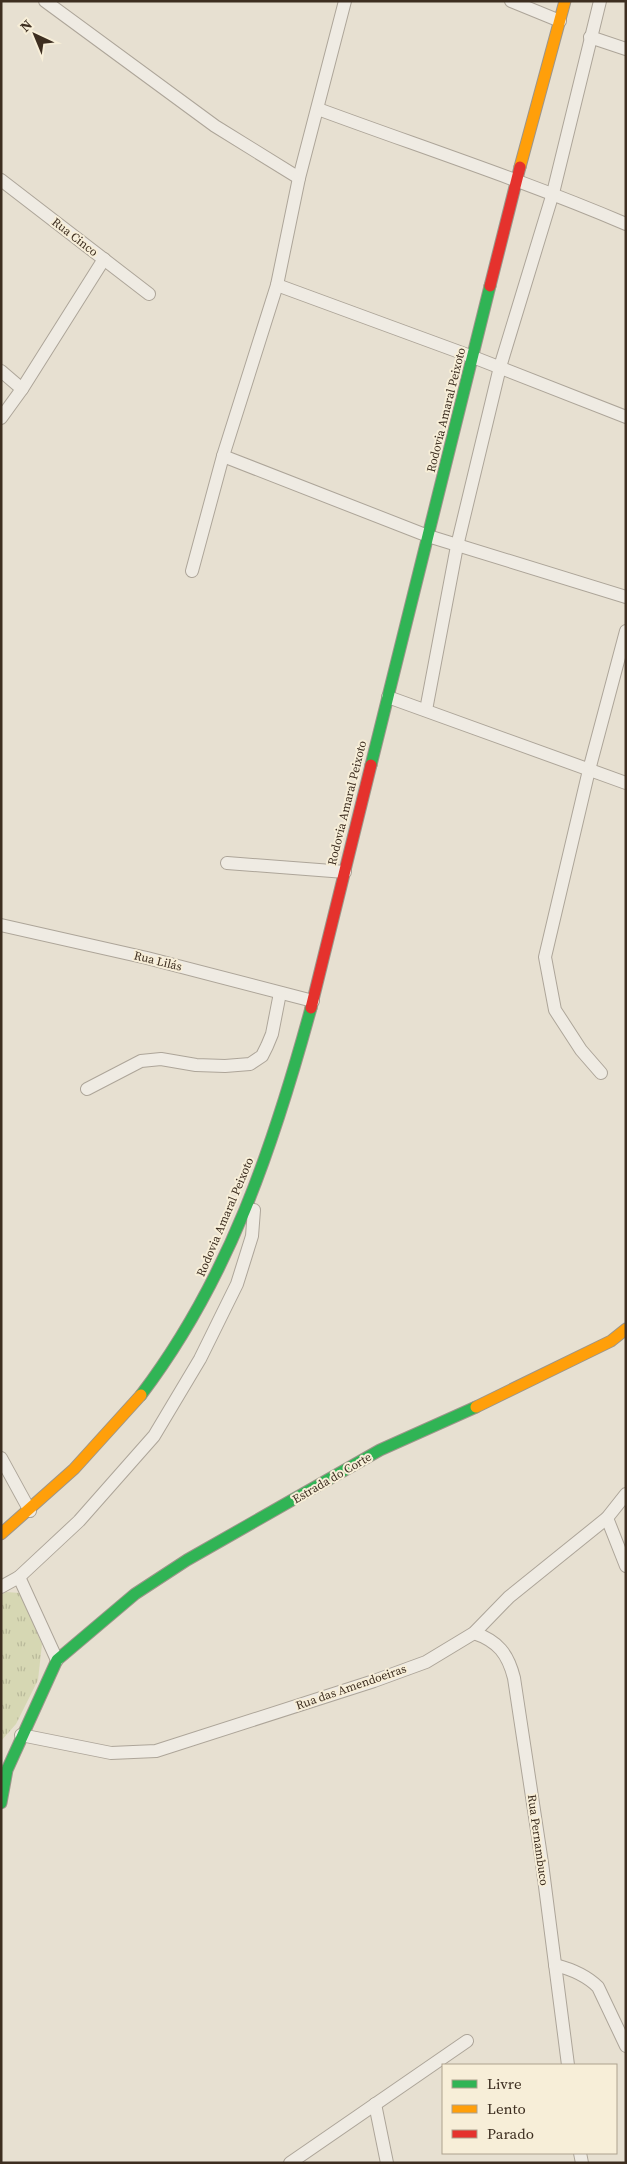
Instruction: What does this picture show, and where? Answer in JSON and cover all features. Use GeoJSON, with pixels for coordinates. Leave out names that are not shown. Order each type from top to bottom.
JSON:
{"type":"FeatureCollection","features":[{"type":"Feature","properties":{"kind":"main road","name":"Rodovia Amaral Peixoto"},"geometry":{"type":"LineString","coordinates":[[1,1534],[65,1479],[106,1437],[168,1358],[204,1299],[228,1252],[256,1188],[285,1100],[313,1001],[516,182],[565,1]]}},
{"type":"Feature","properties":{"kind":"main road","name":"Estrada do Corte"},"geometry":{"type":"LineString","coordinates":[[1,1803],[4,1767],[22,1736],[58,1660],[135,1594],[187,1560],[380,1450],[506,1394],[611,1341],[626,1329]]}},
{"type":"Feature","properties":{"kind":"street"},"geometry":{"type":"LineString","coordinates":[[46,1],[215,126],[299,178]]}},
{"type":"Feature","properties":{"kind":"street"},"geometry":{"type":"LineString","coordinates":[[192,571],[223,456],[276,285],[299,178],[346,1]]}},
{"type":"Feature","properties":{"kind":"street"},"geometry":{"type":"LineString","coordinates":[[511,1],[526,4],[560,21]]}},
{"type":"Feature","properties":{"kind":"street"},"geometry":{"type":"LineString","coordinates":[[426,710],[457,546],[500,367],[553,193],[600,1]]}},
{"type":"Feature","properties":{"kind":"street"},"geometry":{"type":"LineString","coordinates":[[590,36],[626,49]]}},
{"type":"Feature","properties":{"kind":"street"},"geometry":{"type":"LineString","coordinates":[[318,109],[516,182],[553,193],[626,224]]}},
{"type":"Feature","properties":{"kind":"street","name":"Rua Cinco"},"geometry":{"type":"LineString","coordinates":[[1,180],[149,294]]}},
{"type":"Feature","properties":{"kind":"street"},"geometry":{"type":"LineString","coordinates":[[1,418],[22,389],[104,259]]}},
{"type":"Feature","properties":{"kind":"street"},"geometry":{"type":"LineString","coordinates":[[276,285],[500,367],[626,417]]}},
{"type":"Feature","properties":{"kind":"street"},"geometry":{"type":"LineString","coordinates":[[1,371],[22,389]]}},
{"type":"Feature","properties":{"kind":"street"},"geometry":{"type":"LineString","coordinates":[[223,456],[428,536],[626,598]]}},
{"type":"Feature","properties":{"kind":"street"},"geometry":{"type":"LineString","coordinates":[[601,1073],[581,1050],[555,1010],[545,957],[589,770],[626,631]]}},
{"type":"Feature","properties":{"kind":"street"},"geometry":{"type":"LineString","coordinates":[[388,698],[626,783]]}},
{"type":"Feature","properties":{"kind":"street"},"geometry":{"type":"LineString","coordinates":[[227,863],[345,872]]}},
{"type":"Feature","properties":{"kind":"street","name":"Rua Lilás"},"geometry":{"type":"LineString","coordinates":[[1,925],[147,958],[313,1001]]}},
{"type":"Feature","properties":{"kind":"street"},"geometry":{"type":"LineString","coordinates":[[87,1089],[141,1061],[161,1059],[196,1065],[224,1066],[250,1064],[262,1056],[272,1034],[280,992]]}},
{"type":"Feature","properties":{"kind":"street"},"geometry":{"type":"LineString","coordinates":[[1,1587],[19,1577],[79,1521],[154,1436],[200,1359],[237,1284],[252,1236],[256,1188]]}},
{"type":"Feature","properties":{"kind":"street"},"geometry":{"type":"LineString","coordinates":[[1,1458],[30,1511]]}},
{"type":"Feature","properties":{"kind":"street","name":"Rua das Amendoeiras"},"geometry":{"type":"LineString","coordinates":[[22,1736],[111,1753],[156,1750],[374,1681],[426,1662],[474,1633],[509,1597],[607,1518],[626,1494]]}},
{"type":"Feature","properties":{"kind":"street"},"geometry":{"type":"LineString","coordinates":[[607,1518],[626,1566]]}},
{"type":"Feature","properties":{"kind":"street"},"geometry":{"type":"LineString","coordinates":[[19,1577],[58,1660]]}},
{"type":"Feature","properties":{"kind":"street","name":"Rua Pernambuco"},"geometry":{"type":"LineString","coordinates":[[474,1633],[494,1641],[510,1664],[514,1678],[542,1863],[568,2064]]}},
{"type":"Feature","properties":{"kind":"street"},"geometry":{"type":"LineString","coordinates":[[555,1965],[570,1968],[592,1980],[598,1987],[626,2046]]}},
{"type":"Feature","properties":{"kind":"street"},"geometry":{"type":"LineString","coordinates":[[290,2163],[467,2041]]}},
{"type":"Feature","properties":{"kind":"street"},"geometry":{"type":"LineString","coordinates":[[375,2104],[387,2163]]}},
{"type":"Feature","properties":{"kind":"green space"},"geometry":{"type":"Polygon","coordinates":[[[6,1592],[20,1593],[42,1644],[38,1680],[16,1724],[1,1741],[1,1595],[6,1592]]]}},
{"type":"Feature","properties":{"kind":"traffic: fast"},"geometry":{"type":"LineString","coordinates":[[371,765],[490,286]]}},
{"type":"Feature","properties":{"kind":"traffic: fast"},"geometry":{"type":"LineString","coordinates":[[141,1395],[172,1351],[199,1305],[245,1210],[281,1111],[311,1008]]}},
{"type":"Feature","properties":{"kind":"traffic: fast"},"geometry":{"type":"LineString","coordinates":[[1,1803],[7,1770],[57,1660],[135,1594],[187,1560],[380,1450],[476,1407]]}},
{"type":"Feature","properties":{"kind":"traffic: slow"},"geometry":{"type":"LineString","coordinates":[[520,167],[565,1]]}},
{"type":"Feature","properties":{"kind":"traffic: slow"},"geometry":{"type":"LineString","coordinates":[[476,1407],[611,1341],[626,1329]]}},
{"type":"Feature","properties":{"kind":"traffic: slow"},"geometry":{"type":"LineString","coordinates":[[1,1534],[74,1469],[141,1395]]}},
{"type":"Feature","properties":{"kind":"traffic: jam"},"geometry":{"type":"LineString","coordinates":[[490,286],[520,167]]}},
{"type":"Feature","properties":{"kind":"traffic: jam"},"geometry":{"type":"LineString","coordinates":[[311,1008],[371,765]]}}]}
